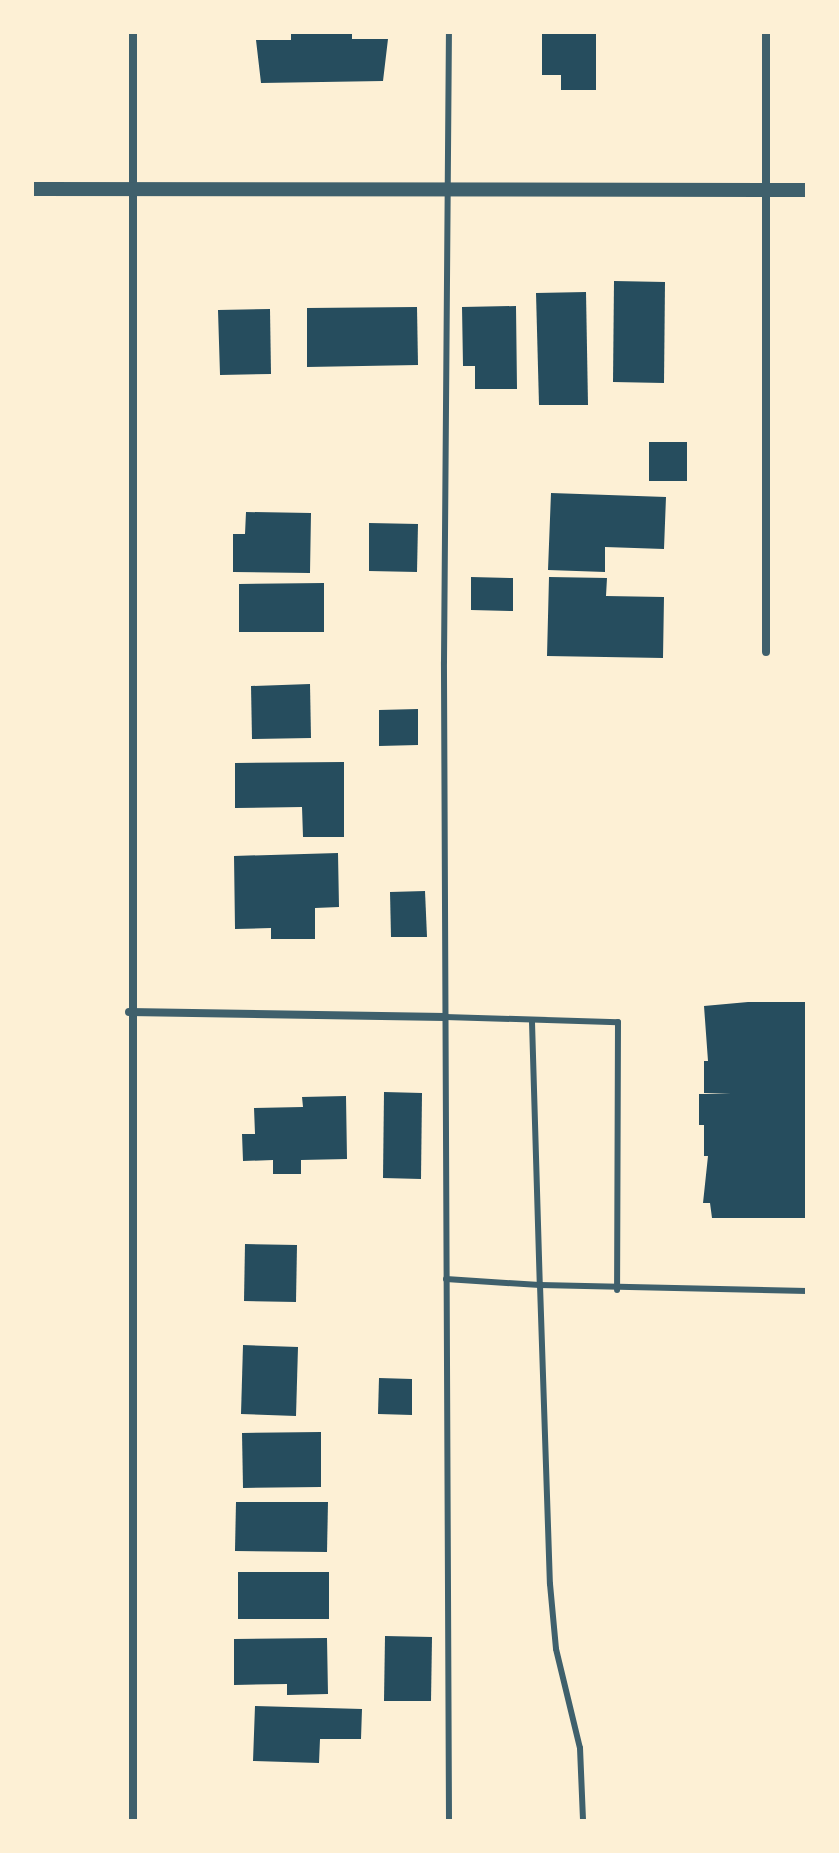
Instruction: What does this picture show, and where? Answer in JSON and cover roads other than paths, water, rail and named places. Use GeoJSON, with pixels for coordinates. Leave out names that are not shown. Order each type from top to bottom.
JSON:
{"type":"FeatureCollection","features":[{"type":"Feature","properties":{"kind":"street"},"geometry":{"type":"LineString","coordinates":[[133,32],[129,1012],[133,1821]]}},
{"type":"Feature","properties":{"kind":"street"},"geometry":{"type":"LineString","coordinates":[[766,32],[766,652]]}},
{"type":"Feature","properties":{"kind":"street"},"geometry":{"type":"LineString","coordinates":[[32,189],[807,190]]}},
{"type":"Feature","properties":{"kind":"street"},"geometry":{"type":"LineString","coordinates":[[129,1012],[445,1017]]}},
{"type":"Feature","properties":{"kind":"lane"},"geometry":{"type":"LineString","coordinates":[[449,32],[445,1017],[449,1821]]}},
{"type":"Feature","properties":{"kind":"lane"},"geometry":{"type":"LineString","coordinates":[[445,1017],[532,1022],[618,1022],[617,1290]]}},
{"type":"Feature","properties":{"kind":"lane"},"geometry":{"type":"LineString","coordinates":[[532,1022],[550,1584],[556,1649],[580,1748],[583,1821]]}},
{"type":"Feature","properties":{"kind":"lane"},"geometry":{"type":"LineString","coordinates":[[446,1279],[617,1290],[807,1291]]}}]}
